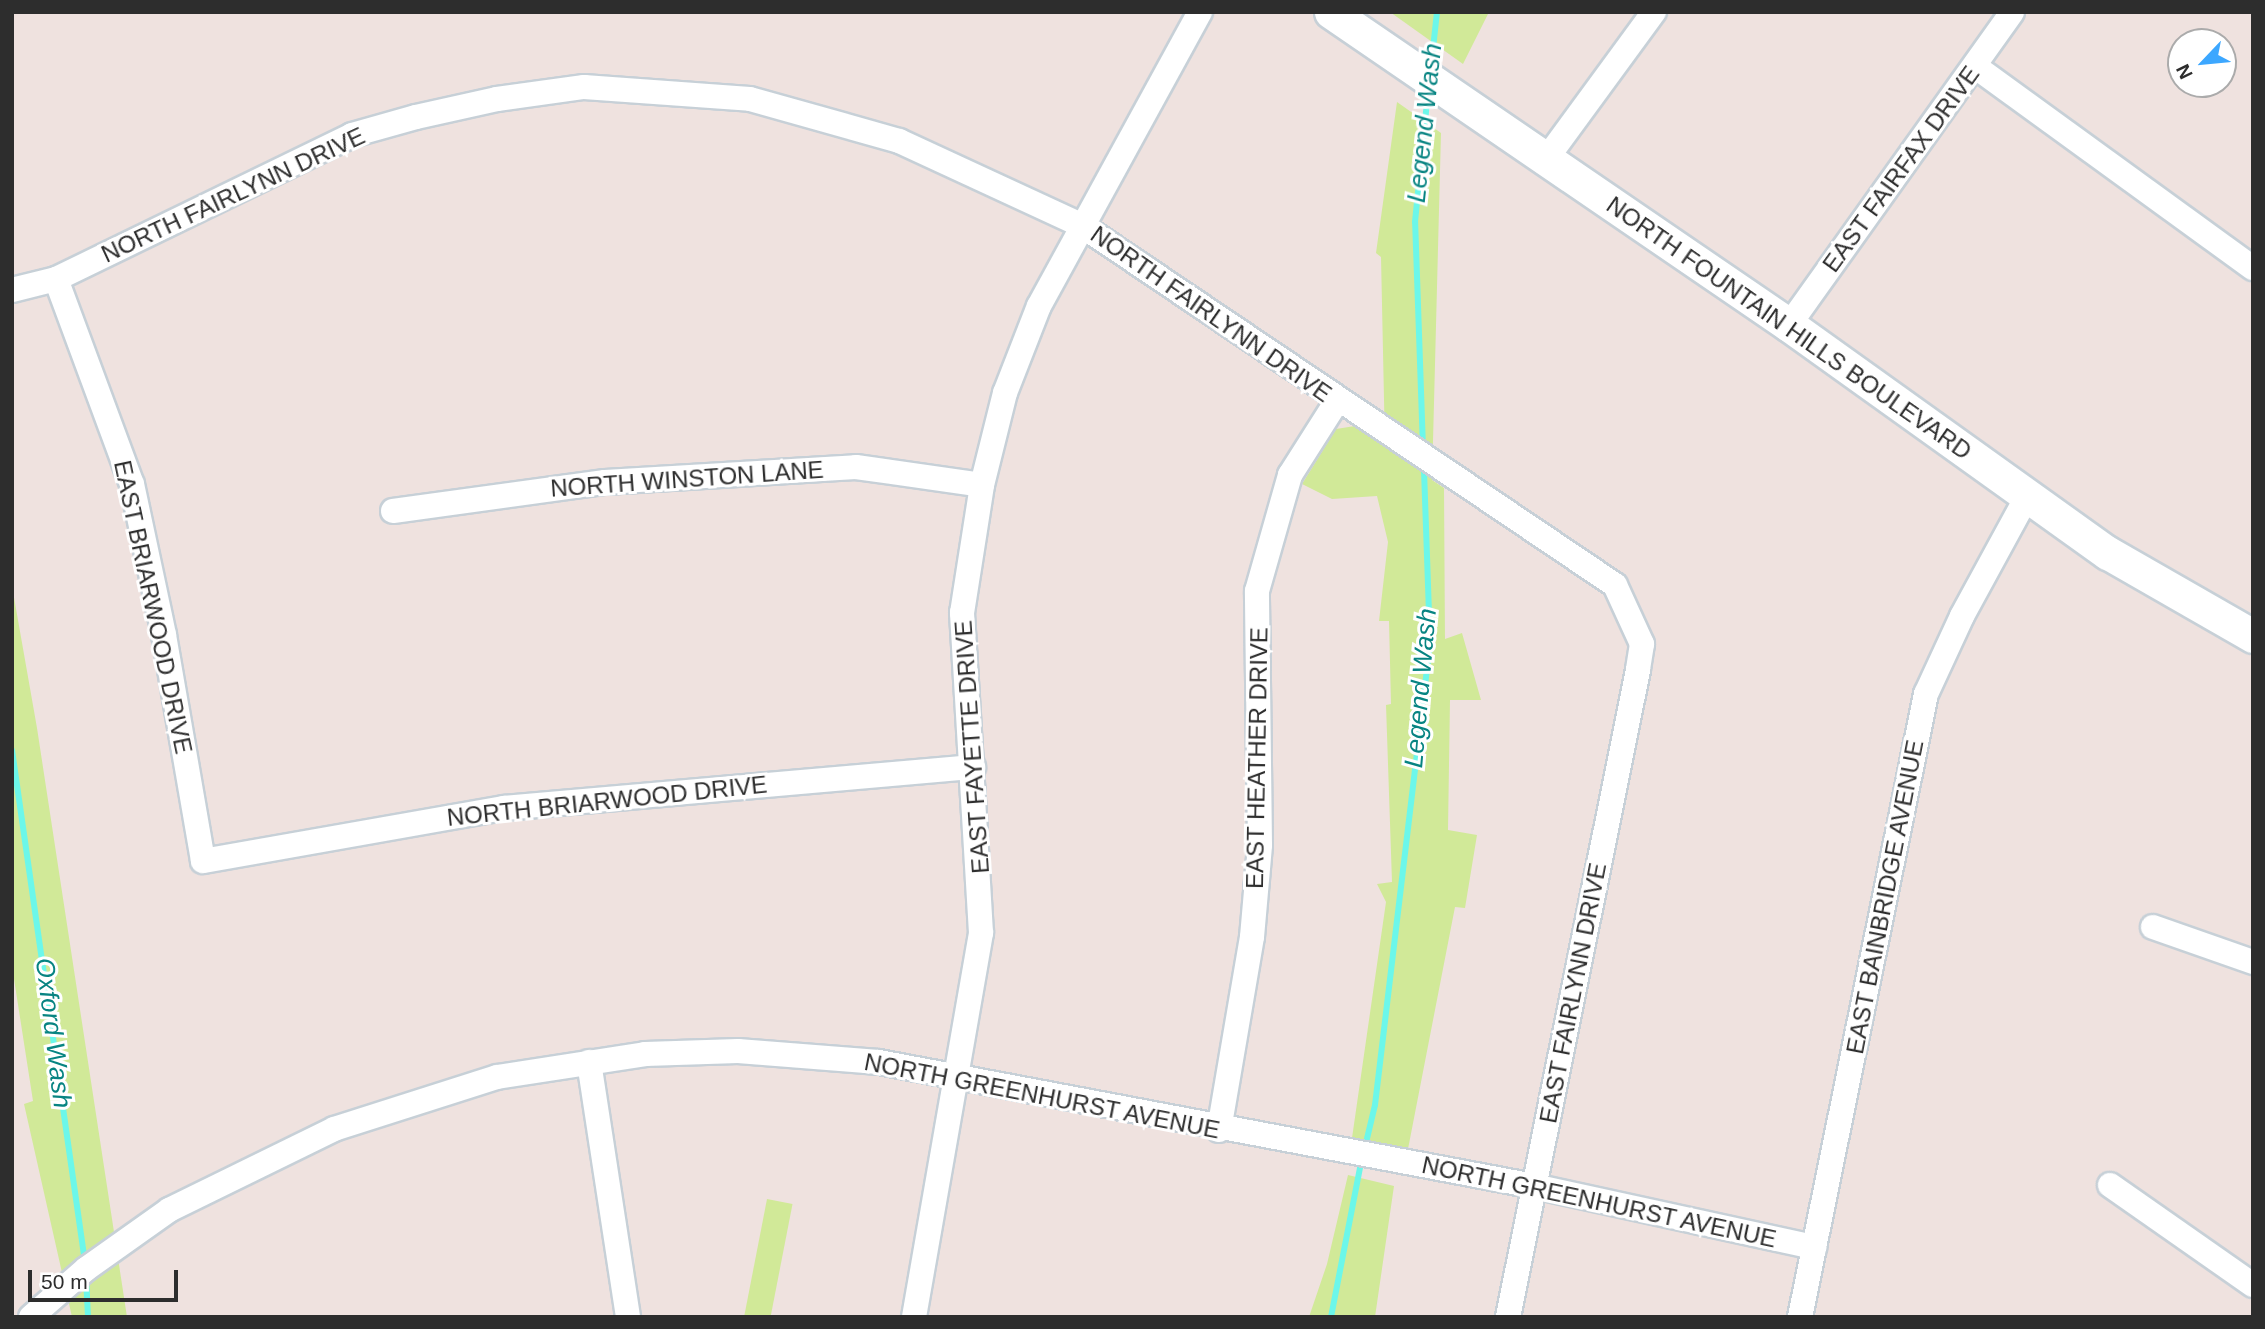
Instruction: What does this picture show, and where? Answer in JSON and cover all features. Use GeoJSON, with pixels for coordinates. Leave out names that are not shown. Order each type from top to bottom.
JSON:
{"type":"FeatureCollection","features":[{"type":"Feature","properties":{"kind":"main road","name":"NORTH FOUNTAIN HILLS BOULEVARD"},"geometry":{"type":"LineString","coordinates":[[1331,12],[1788,325],[2108,553],[2253,636]]}},
{"type":"Feature","properties":{"kind":"street","name":"EAST FAYETTE DRIVE"},"geometry":{"type":"LineString","coordinates":[[914,1317],[981,933],[962,614],[982,485],[1005,393],[1039,306],[1200,12]]}},
{"type":"Feature","properties":{"kind":"street"},"geometry":{"type":"LineString","coordinates":[[1547,158],[1654,12]]}},
{"type":"Feature","properties":{"kind":"street","name":"EAST FAIRFAX DRIVE"},"geometry":{"type":"LineString","coordinates":[[1788,325],[1976,67],[2012,12]]}},
{"type":"Feature","properties":{"kind":"street"},"geometry":{"type":"LineString","coordinates":[[1976,67],[2253,268]]}},
{"type":"Feature","properties":{"kind":"street","name":"NORTH FAIRLYNN DRIVE"},"geometry":{"type":"LineString","coordinates":[[12,290],[57,279],[352,135],[497,99],[584,87],[750,99],[900,141],[1081,225],[1188,293],[1337,401],[1615,586],[1642,644],[1638,670]]}},
{"type":"Feature","properties":{"kind":"street","name":"EAST BRIARWOOD DRIVE"},"geometry":{"type":"LineString","coordinates":[[57,279],[132,484],[203,862]]}},
{"type":"Feature","properties":{"kind":"street","name":"EAST HEATHER DRIVE"},"geometry":{"type":"LineString","coordinates":[[1219,1130],[1252,937],[1260,845],[1257,591],[1290,475],[1337,401]]}},
{"type":"Feature","properties":{"kind":"street","name":"NORTH WINSTON LANE"},"geometry":{"type":"LineString","coordinates":[[393,511],[605,482],[856,467],[982,485]]}},
{"type":"Feature","properties":{"kind":"street","name":"EAST BAINBRIDGE AVENUE"},"geometry":{"type":"LineString","coordinates":[[1800,1317],[1926,694],[1962,616],[2027,497]]}},
{"type":"Feature","properties":{"kind":"street","name":"EAST FAIRLYNN DRIVE"},"geometry":{"type":"LineString","coordinates":[[1508,1317],[1638,670]]}},
{"type":"Feature","properties":{"kind":"street","name":"NORTH BRIARWOOD DRIVE"},"geometry":{"type":"LineString","coordinates":[[203,862],[504,808],[972,767]]}},
{"type":"Feature","properties":{"kind":"street"},"geometry":{"type":"LineString","coordinates":[[2153,927],[2253,962]]}},
{"type":"Feature","properties":{"kind":"street","name":"NORTH GREENHURST AVENUE"},"geometry":{"type":"LineString","coordinates":[[31,1317],[86,1269],[169,1210],[262,1161],[334,1129],[452,1089],[589,1062],[646,1054],[738,1051],[879,1062],[1219,1130],[1534,1186],[1814,1247]]}},
{"type":"Feature","properties":{"kind":"street"},"geometry":{"type":"LineString","coordinates":[[589,1062],[628,1317]]}},
{"type":"Feature","properties":{"kind":"street"},"geometry":{"type":"LineString","coordinates":[[2110,1185],[2253,1285]]}},
{"type":"Feature","properties":{"kind":"green space"},"geometry":{"type":"Polygon","coordinates":[[[1390,12],[1489,12],[1463,64],[1390,12]]]}},
{"type":"Feature","properties":{"kind":"green space"},"geometry":{"type":"Polygon","coordinates":[[[1397,102],[1441,133],[1432,480],[1444,488],[1445,639],[1462,633],[1481,700],[1450,700],[1448,830],[1477,835],[1465,908],[1455,907],[1408,1149],[1352,1138],[1386,902],[1377,884],[1392,882],[1386,705],[1391,704],[1389,621],[1379,621],[1388,542],[1377,496],[1332,499],[1302,484],[1336,429],[1355,426],[1385,447],[1381,257],[1376,253],[1397,102]]]}},
{"type":"Feature","properties":{"kind":"green space"},"geometry":{"type":"Polygon","coordinates":[[[12,586],[37,728],[127,1317],[72,1317],[24,1104],[33,1101],[12,966],[12,586]]]}},
{"type":"Feature","properties":{"kind":"green space"},"geometry":{"type":"Polygon","coordinates":[[[1348,1175],[1394,1186],[1375,1317],[1309,1317],[1327,1264],[1348,1175]]]}},
{"type":"Feature","properties":{"kind":"green space"},"geometry":{"type":"Polygon","coordinates":[[[767,1199],[793,1204],[771,1317],[744,1317],[767,1199]]]}},
{"type":"Feature","properties":{"kind":"waterway","name":"Legend Wash"},"geometry":{"type":"LineString","coordinates":[[1431,67],[1437,12]]}},
{"type":"Feature","properties":{"kind":"waterway","name":"Legend Wash"},"geometry":{"type":"LineString","coordinates":[[1423,448],[1415,222],[1428,92]]}},
{"type":"Feature","properties":{"kind":"waterway","name":"Legend Wash"},"geometry":{"type":"LineString","coordinates":[[1365,1147],[1375,1105],[1430,642],[1424,466]]}},
{"type":"Feature","properties":{"kind":"waterway","name":"Oxford Wash"},"geometry":{"type":"LineString","coordinates":[[12,750],[85,1262]]}},
{"type":"Feature","properties":{"kind":"waterway","name":"Legend Wash"},"geometry":{"type":"LineString","coordinates":[[1331,1317],[1362,1157]]}},
{"type":"Feature","properties":{"kind":"waterway","name":"Oxford Wash"},"geometry":{"type":"LineString","coordinates":[[86,1277],[88,1317]]}}]}
